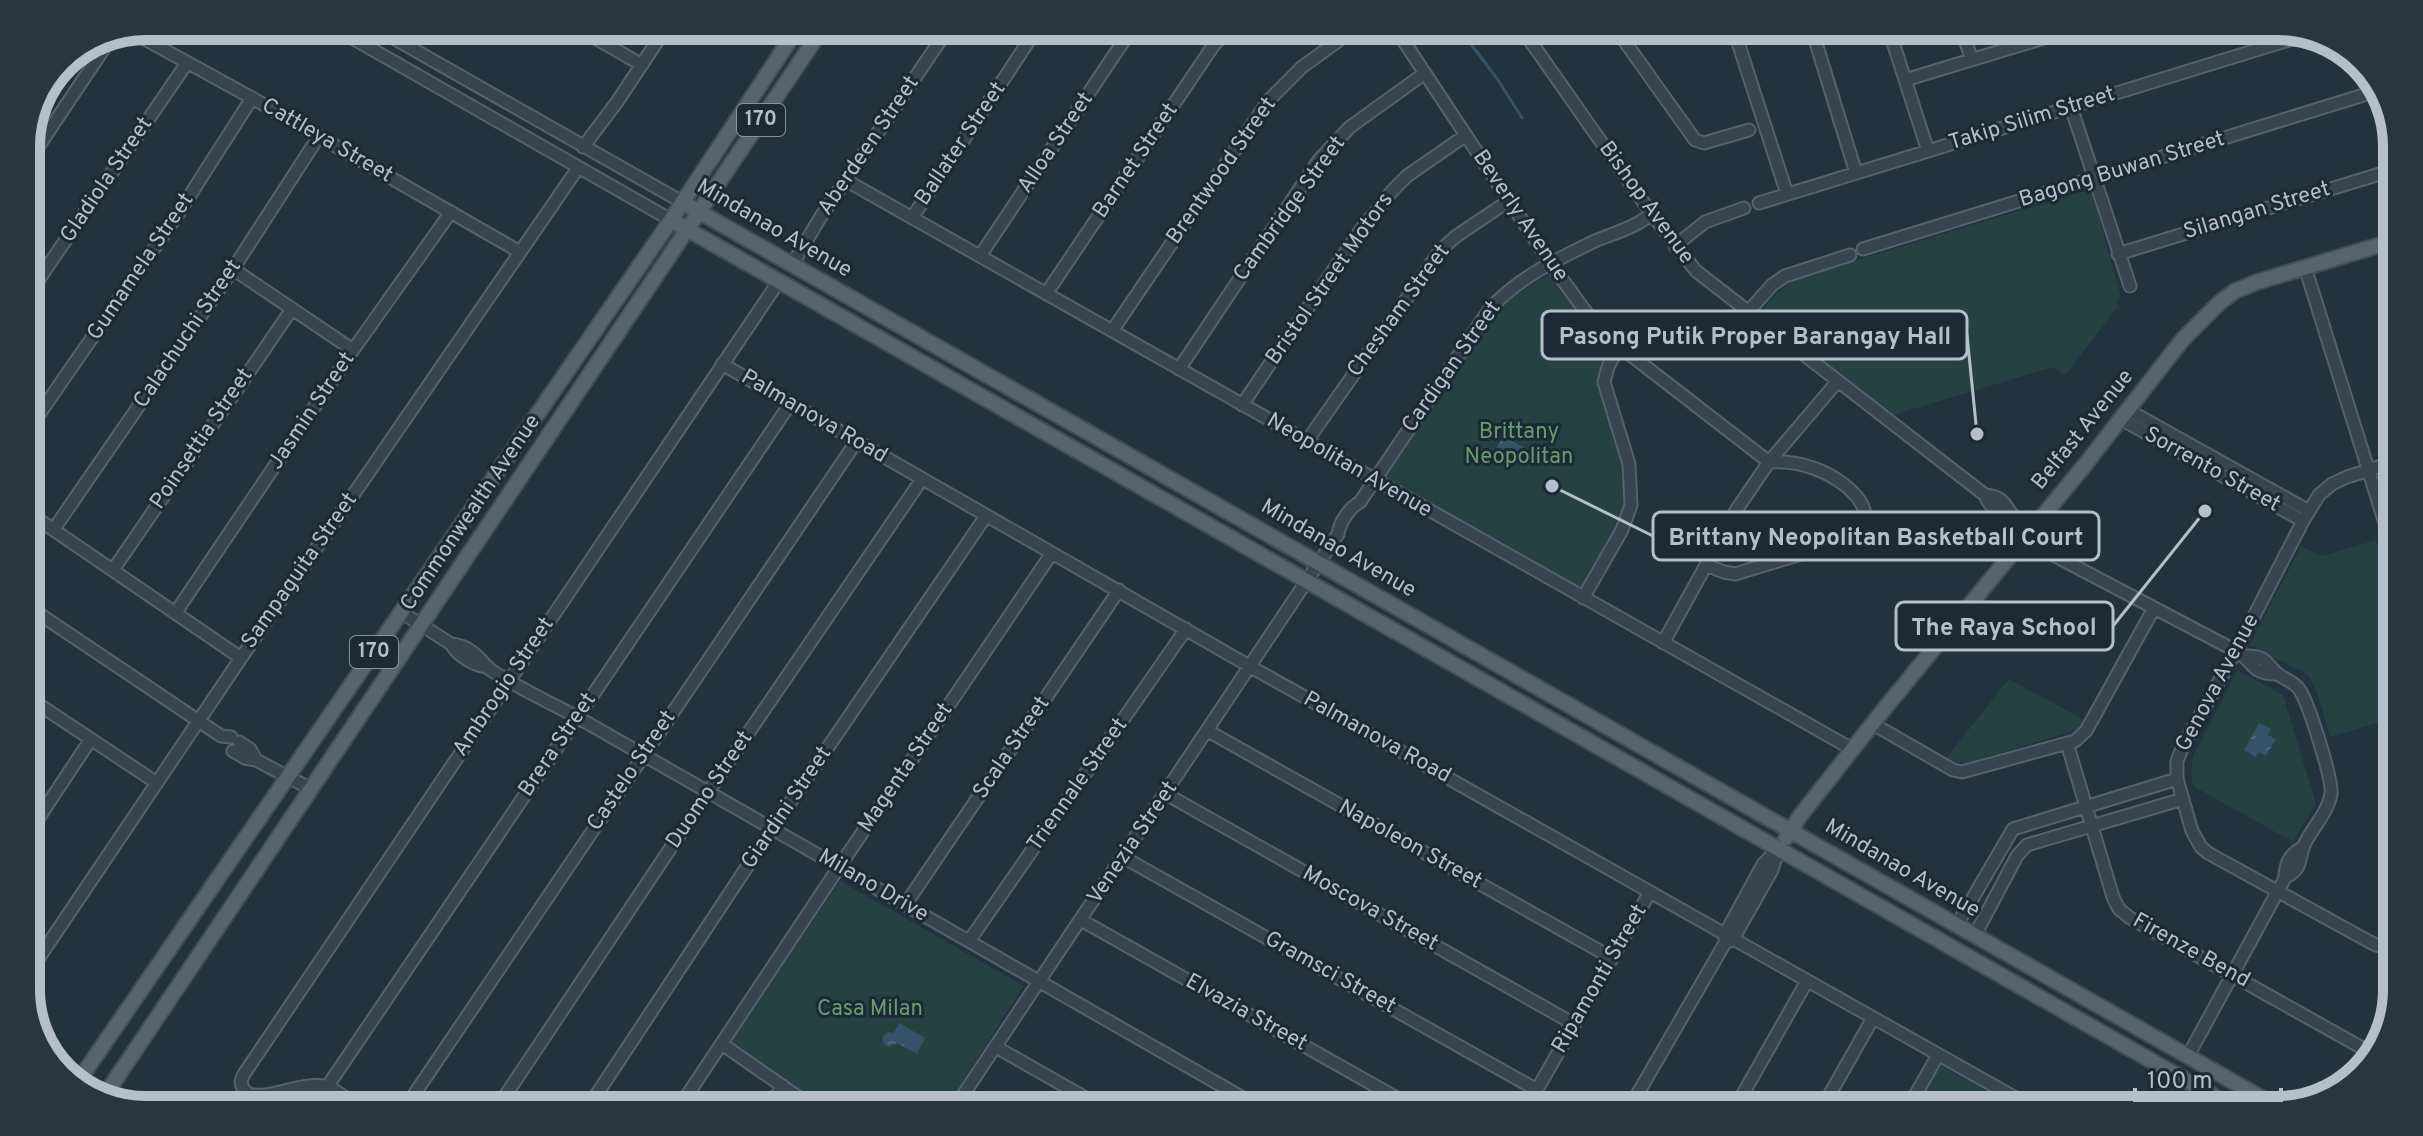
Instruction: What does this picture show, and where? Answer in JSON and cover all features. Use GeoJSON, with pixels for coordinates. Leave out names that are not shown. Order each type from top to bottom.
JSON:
{"type":"FeatureCollection","features":[{"type":"Feature","properties":{"kind":"main road","name":"Commonwealth Avenue"},"geometry":{"type":"LineString","coordinates":[[83,1075],[671,220],[790,40]]}},
{"type":"Feature","properties":{"kind":"main road","name":"Commonwealth Avenue"},"geometry":{"type":"LineString","coordinates":[[109,1089],[815,40]]}},
{"type":"Feature","properties":{"kind":"main road","name":"Mindanao Avenue"},"geometry":{"type":"LineString","coordinates":[[682,202],[2258,1096]]}},
{"type":"Feature","properties":{"kind":"main road","name":"Mindanao Avenue"},"geometry":{"type":"LineString","coordinates":[[671,220],[2213,1096]]}},
{"type":"Feature","properties":{"kind":"main road","name":"Belfast Avenue"},"geometry":{"type":"LineString","coordinates":[[1779,848],[1852,749],[2183,339],[2235,291],[2383,244]]}},
{"type":"Feature","properties":{"kind":"main road"},"geometry":{"type":"LineString","coordinates":[[779,281],[792,265]]}},
{"type":"Feature","properties":{"kind":"street","name":"Cattleya Street"},"geometry":{"type":"LineString","coordinates":[[146,40],[520,252]]}},
{"type":"Feature","properties":{"kind":"street","name":"Mindanao Avenue"},"geometry":{"type":"LineString","coordinates":[[356,40],[671,220]]}},
{"type":"Feature","properties":{"kind":"street","name":"Mindanao Avenue"},"geometry":{"type":"LineString","coordinates":[[397,40],[682,202]]}},
{"type":"Feature","properties":{"kind":"street"},"geometry":{"type":"LineString","coordinates":[[599,40],[642,65]]}},
{"type":"Feature","properties":{"kind":"street"},"geometry":{"type":"LineString","coordinates":[[583,147],[658,40]]}},
{"type":"Feature","properties":{"kind":"street","name":"Aberdeen Street"},"geometry":{"type":"LineString","coordinates":[[792,265],[820,218],[941,40]]}},
{"type":"Feature","properties":{"kind":"street","name":"Ballater Street"},"geometry":{"type":"LineString","coordinates":[[912,218],[1029,40]]}},
{"type":"Feature","properties":{"kind":"street","name":"Alloa Street"},"geometry":{"type":"LineString","coordinates":[[980,256],[1124,40]]}},
{"type":"Feature","properties":{"kind":"street","name":"Barnet Street"},"geometry":{"type":"LineString","coordinates":[[1046,294],[1219,40]]}},
{"type":"Feature","properties":{"kind":"street","name":"Brentwood Street"},"geometry":{"type":"LineString","coordinates":[[1112,331],[1269,100],[1302,67],[1340,40]]}},
{"type":"Feature","properties":{"kind":"street","name":"Beverly Avenue"},"geometry":{"type":"LineString","coordinates":[[1403,40],[1551,264],[1591,319],[1619,346],[1769,462],[1781,461],[1815,469],[1846,486],[1864,507],[1865,517],[1860,533],[1851,539],[1735,574],[1706,565]]}},
{"type":"Feature","properties":{"kind":"street","name":"Bishop Avenue"},"geometry":{"type":"LineString","coordinates":[[1530,40],[1651,213],[1696,271],[1985,495],[1988,504],[2003,515],[2012,515],[2027,535],[2240,653],[2257,670],[2276,674],[2295,685],[2304,696],[2331,786],[2328,804],[2303,847],[2293,853],[2285,866],[2285,878],[2188,1056]]}},
{"type":"Feature","properties":{"kind":"street"},"geometry":{"type":"LineString","coordinates":[[1624,40],[1695,140],[1704,143],[1749,130]]}},
{"type":"Feature","properties":{"kind":"street"},"geometry":{"type":"LineString","coordinates":[[1737,40],[1787,194]]}},
{"type":"Feature","properties":{"kind":"street"},"geometry":{"type":"LineString","coordinates":[[1815,40],[1856,173]]}},
{"type":"Feature","properties":{"kind":"street"},"geometry":{"type":"LineString","coordinates":[[1892,40],[1928,151]]}},
{"type":"Feature","properties":{"kind":"street"},"geometry":{"type":"LineString","coordinates":[[1965,40],[1972,60]]}},
{"type":"Feature","properties":{"kind":"street"},"geometry":{"type":"LineString","coordinates":[[1905,80],[2037,40]]}},
{"type":"Feature","properties":{"kind":"street","name":"Takip Silim Street"},"geometry":{"type":"LineString","coordinates":[[1759,203],[2286,41]]}},
{"type":"Feature","properties":{"kind":"street"},"geometry":{"type":"LineString","coordinates":[[40,144],[103,50]]}},
{"type":"Feature","properties":{"kind":"street","name":"Gladiola Street"},"geometry":{"type":"LineString","coordinates":[[40,278],[187,63]]}},
{"type":"Feature","properties":{"kind":"street","name":"Cambridge Street"},"geometry":{"type":"LineString","coordinates":[[1179,369],[1319,160],[1350,127],[1425,73]]}},
{"type":"Feature","properties":{"kind":"street","name":"Bagong Buwan Street"},"geometry":{"type":"LineString","coordinates":[[1863,249],[2369,93]]}},
{"type":"Feature","properties":{"kind":"street","name":"Gumamela Street"},"geometry":{"type":"LineString","coordinates":[[40,413],[178,214],[252,98]]}},
{"type":"Feature","properties":{"kind":"street"},"geometry":{"type":"LineString","coordinates":[[2071,107],[2130,286]]}},
{"type":"Feature","properties":{"kind":"street","name":"Bristol Street Motors"},"geometry":{"type":"LineString","coordinates":[[1242,405],[1360,231],[1393,190],[1407,176],[1466,135]]}},
{"type":"Feature","properties":{"kind":"street","name":"Calachuchi Street"},"geometry":{"type":"LineString","coordinates":[[54,529],[233,269],[319,136]]}},
{"type":"Feature","properties":{"kind":"street","name":"Sampaguita Street"},"geometry":{"type":"LineString","coordinates":[[40,956],[578,168]]}},
{"type":"Feature","properties":{"kind":"street","name":"Silangan Street"},"geometry":{"type":"LineString","coordinates":[[2118,254],[2383,173]]}},
{"type":"Feature","properties":{"kind":"street","name":"Neopolitan Avenue"},"geometry":{"type":"LineString","coordinates":[[847,181],[1852,749]]}},
{"type":"Feature","properties":{"kind":"street","name":"Chesham Street"},"geometry":{"type":"LineString","coordinates":[[1307,441],[1440,251],[1455,237],[1510,200]]}},
{"type":"Feature","properties":{"kind":"street"},"geometry":{"type":"LineString","coordinates":[[1675,246],[1705,222],[1744,208]]}},
{"type":"Feature","properties":{"kind":"street","name":"Jasmin Street"},"geometry":{"type":"LineString","coordinates":[[176,612],[353,350],[451,212]]}},
{"type":"Feature","properties":{"kind":"street","name":"Cardigan Street"},"geometry":{"type":"LineString","coordinates":[[1308,581],[1352,506],[1360,502],[1489,310],[1513,286],[1551,264],[1642,222],[1651,213]]}},
{"type":"Feature","properties":{"kind":"street"},"geometry":{"type":"LineString","coordinates":[[1748,312],[1772,285],[1785,276],[1850,255]]}},
{"type":"Feature","properties":{"kind":"street"},"geometry":{"type":"LineString","coordinates":[[2305,267],[2383,517]]}},
{"type":"Feature","properties":{"kind":"street"},"geometry":{"type":"LineString","coordinates":[[233,269],[353,350]]}},
{"type":"Feature","properties":{"kind":"street","name":"Ambrogio Street"},"geometry":{"type":"LineString","coordinates":[[245,1096],[241,1085],[244,1074],[779,281]]}},
{"type":"Feature","properties":{"kind":"street","name":"Poinsettia Street"},"geometry":{"type":"LineString","coordinates":[[113,570],[292,309]]}},
{"type":"Feature","properties":{"kind":"street"},"geometry":{"type":"LineString","coordinates":[[1583,598],[1622,530],[1631,505],[1629,464],[1604,382],[1619,346]]}},
{"type":"Feature","properties":{"kind":"street","name":"Palmanova Road"},"geometry":{"type":"LineString","coordinates":[[722,364],[1728,939],[2012,1096]]}},
{"type":"Feature","properties":{"kind":"street"},"geometry":{"type":"LineString","coordinates":[[1663,643],[1737,509],[1769,462],[1837,382]]}},
{"type":"Feature","properties":{"kind":"street","name":"Brera Street"},"geometry":{"type":"LineString","coordinates":[[327,1087],[790,404]]}},
{"type":"Feature","properties":{"kind":"street","name":"Sorrento Street"},"geometry":{"type":"LineString","coordinates":[[2124,415],[2306,516]]}},
{"type":"Feature","properties":{"kind":"street","name":"Castelo Street"},"geometry":{"type":"LineString","coordinates":[[413,1096],[856,442]]}},
{"type":"Feature","properties":{"kind":"street","name":"Genova Avenue"},"geometry":{"type":"LineString","coordinates":[[2383,465],[2332,484],[2319,495],[2240,653],[2184,744],[2177,761],[2177,779],[2192,831],[2201,847],[2368,941],[2383,946]]}},
{"type":"Feature","properties":{"kind":"street","name":"Duomo Street"},"geometry":{"type":"LineString","coordinates":[[505,1096],[922,479]]}},
{"type":"Feature","properties":{"kind":"street","name":"Giardini Street"},"geometry":{"type":"LineString","coordinates":[[596,1096],[772,829],[986,516]]}},
{"type":"Feature","properties":{"kind":"street"},"geometry":{"type":"LineString","coordinates":[[40,520],[241,658]]}},
{"type":"Feature","properties":{"kind":"street","name":"Magenta Street"},"geometry":{"type":"LineString","coordinates":[[687,1096],[1052,553]]}},
{"type":"Feature","properties":{"kind":"street","name":"Venezia Street"},"geometry":{"type":"LineString","coordinates":[[962,1096],[1308,581]]}},
{"type":"Feature","properties":{"kind":"street","name":"Scala Street"},"geometry":{"type":"LineString","coordinates":[[905,905],[1119,590]]}},
{"type":"Feature","properties":{"kind":"street"},"geometry":{"type":"LineString","coordinates":[[1873,724],[1958,772],[2075,741],[2086,731],[2154,608]]}},
{"type":"Feature","properties":{"kind":"street","name":"Milano Drive"},"geometry":{"type":"LineString","coordinates":[[401,612],[451,644],[456,652],[479,667],[488,667],[508,681],[577,717],[1240,1096]]}},
{"type":"Feature","properties":{"kind":"street"},"geometry":{"type":"LineString","coordinates":[[40,614],[230,742],[250,749],[256,760],[311,789]]}},
{"type":"Feature","properties":{"kind":"street","name":"Triennale Street"},"geometry":{"type":"LineString","coordinates":[[969,941],[1186,629]]}},
{"type":"Feature","properties":{"kind":"street"},"geometry":{"type":"LineString","coordinates":[[40,707],[157,783]]}},
{"type":"Feature","properties":{"kind":"street","name":"Napoleon Street"},"geometry":{"type":"LineString","coordinates":[[1208,731],[1612,958]]}},
{"type":"Feature","properties":{"kind":"street"},"geometry":{"type":"LineString","coordinates":[[40,816],[91,739]]}},
{"type":"Feature","properties":{"kind":"street","name":"Firenze Bend"},"geometry":{"type":"LineString","coordinates":[[2067,743],[2119,909],[2365,1049]]}},
{"type":"Feature","properties":{"kind":"street"},"geometry":{"type":"LineString","coordinates":[[1957,925],[2013,829],[2177,779]]}},
{"type":"Feature","properties":{"kind":"street","name":"Moscova Street"},"geometry":{"type":"LineString","coordinates":[[1166,794],[1574,1024]]}},
{"type":"Feature","properties":{"kind":"street"},"geometry":{"type":"LineString","coordinates":[[1975,935],[2021,850],[2035,841],[2183,799]]}},
{"type":"Feature","properties":{"kind":"street"},"geometry":{"type":"LineString","coordinates":[[1636,1096],[1728,939],[1763,864],[1779,848]]}},
{"type":"Feature","properties":{"kind":"street","name":"Gramsci Street"},"geometry":{"type":"LineString","coordinates":[[1123,857],[1537,1090]]}},
{"type":"Feature","properties":{"kind":"street","name":"Ripamonti Street"},"geometry":{"type":"LineString","coordinates":[[1533,1096],[1650,892]]}},
{"type":"Feature","properties":{"kind":"street","name":"Elvazia Street"},"geometry":{"type":"LineString","coordinates":[[1081,920],[1393,1096]]}},
{"type":"Feature","properties":{"kind":"street"},"geometry":{"type":"LineString","coordinates":[[1742,1096],[1807,981]]}},
{"type":"Feature","properties":{"kind":"street"},"geometry":{"type":"LineString","coordinates":[[1829,1096],[1873,1018]]}},
{"type":"Feature","properties":{"kind":"street"},"geometry":{"type":"LineString","coordinates":[[722,1044],[797,1096]]}},
{"type":"Feature","properties":{"kind":"street"},"geometry":{"type":"LineString","coordinates":[[996,1047],[1082,1096]]}},
{"type":"Feature","properties":{"kind":"street"},"geometry":{"type":"LineString","coordinates":[[1915,1096],[1938,1055]]}},
{"type":"Feature","properties":{"kind":"street"},"geometry":{"type":"LineString","coordinates":[[257,1096],[303,1086],[327,1087],[342,1096]]}},
{"type":"Feature","properties":{"kind":"street"},"geometry":{"type":"LineString","coordinates":[[776,1096],[783,1086]]}},
{"type":"Feature","properties":{"kind":"green space"},"geometry":{"type":"Polygon","coordinates":[[[2091,189],[2121,297],[2116,304],[2118,307],[2065,375],[2053,367],[1893,415],[1761,312],[1794,279],[2091,189]]]}},
{"type":"Feature","properties":{"kind":"green space","name":"Brittany Neopolitan"},"geometry":{"type":"Polygon","coordinates":[[[1550,274],[1610,353],[1600,378],[1603,401],[1625,466],[1626,503],[1623,515],[1584,586],[1576,588],[1382,478],[1495,311],[1509,298],[1550,274]]]}},
{"type":"Feature","properties":{"kind":"green space"},"geometry":{"type":"Polygon","coordinates":[[[2376,540],[2383,563],[2383,721],[2330,737],[2317,692],[2308,675],[2250,645],[2301,546],[2322,556],[2376,540]]]}},
{"type":"Feature","properties":{"kind":"green space"},"geometry":{"type":"Polygon","coordinates":[[[2238,670],[2283,695],[2316,804],[2293,842],[2193,786],[2193,756],[2238,670]]]}},
{"type":"Feature","properties":{"kind":"green space"},"geometry":{"type":"Polygon","coordinates":[[[2009,679],[2084,720],[2079,729],[1968,763],[1957,763],[1946,758],[2009,679]]]}},
{"type":"Feature","properties":{"kind":"green space","name":"Casa Milan"},"geometry":{"type":"Polygon","coordinates":[[[840,881],[1024,986],[953,1096],[807,1096],[730,1043],[840,881]]]}},
{"type":"Feature","properties":{"kind":"green space"},"geometry":{"type":"Polygon","coordinates":[[[1940,1065],[1996,1096],[1923,1096],[1940,1065]]]}},
{"type":"Feature","properties":{"kind":"water"},"geometry":{"type":"Polygon","coordinates":[[[1504,436],[1532,452],[1524,465],[1496,449],[1504,436]]]}},
{"type":"Feature","properties":{"kind":"water"},"geometry":{"type":"Polygon","coordinates":[[[2259,723],[2271,729],[2268,735],[2276,739],[2266,756],[2259,752],[2256,757],[2244,750],[2259,723]]]}},
{"type":"Feature","properties":{"kind":"water"},"geometry":{"type":"Polygon","coordinates":[[[899,1023],[925,1038],[917,1054],[897,1043],[888,1047],[883,1043],[883,1036],[888,1032],[894,1033],[899,1023]]]}},
{"type":"Feature","properties":{"kind":"waterway"},"geometry":{"type":"LineString","coordinates":[[1468,40],[1522,118]]}},
{"type":"Feature","properties":{"kind":"place","name":"Pasong Putik Proper Barangay Hall"},"geometry":{"type":"Point","coordinates":[1977,434]}},
{"type":"Feature","properties":{"kind":"place","name":"Brittany Neopolitan Basketball Court"},"geometry":{"type":"Point","coordinates":[1552,486]}},
{"type":"Feature","properties":{"kind":"place","name":"The Raya School"},"geometry":{"type":"Point","coordinates":[2205,511]}}]}
